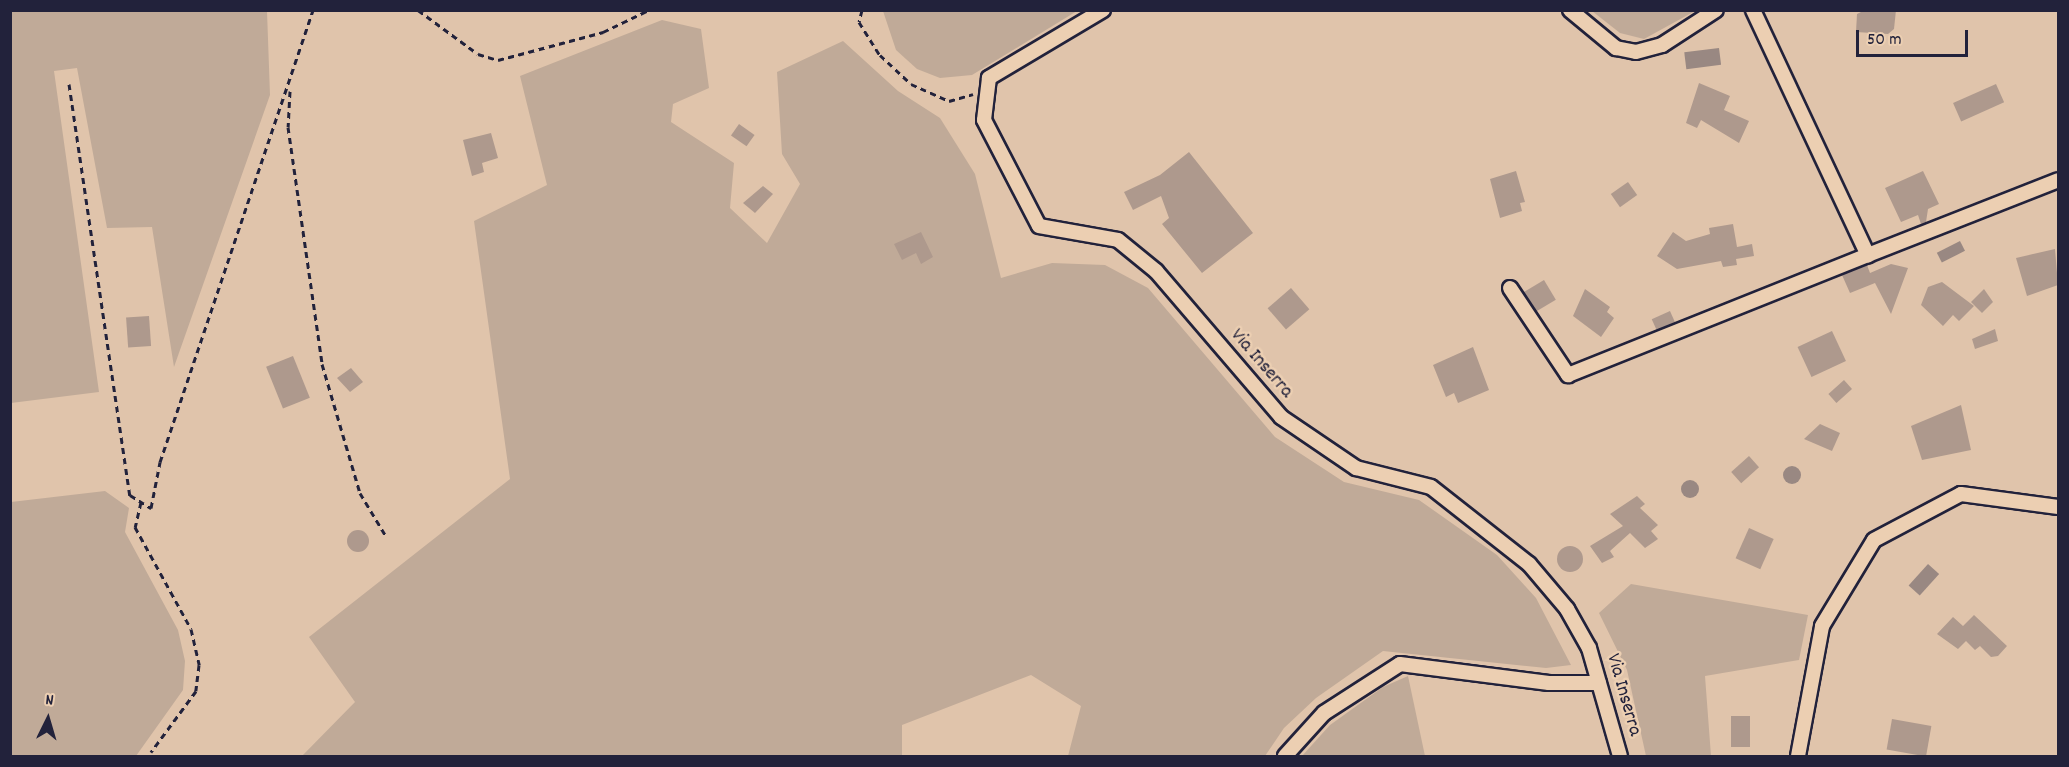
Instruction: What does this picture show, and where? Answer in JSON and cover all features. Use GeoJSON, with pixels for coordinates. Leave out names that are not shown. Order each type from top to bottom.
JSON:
{"type":"FeatureCollection","features":[{"type":"Feature","properties":{"kind":"street"},"geometry":{"type":"LineString","coordinates":[[989,78],[1103,10]]}},
{"type":"Feature","properties":{"kind":"street"},"geometry":{"type":"LineString","coordinates":[[1569,10],[1616,48],[1636,52],[1662,45],[1716,10]]}},
{"type":"Feature","properties":{"kind":"street"},"geometry":{"type":"LineString","coordinates":[[1753,10],[1868,255]]}},
{"type":"Feature","properties":{"kind":"street","name":"Via Inserra"},"geometry":{"type":"LineString","coordinates":[[989,78],[984,120],[1040,226],[1118,240],[1156,271],[1281,417],[1356,468],[1431,487],[1498,536],[1567,609],[1589,648],[1620,756]]}},
{"type":"Feature","properties":{"kind":"street"},"geometry":{"type":"LineString","coordinates":[[1510,288],[1568,375],[2058,180]]}},
{"type":"Feature","properties":{"kind":"street"},"geometry":{"type":"LineString","coordinates":[[1798,756],[1822,626],[1874,540],[1961,494],[2058,507]]}},
{"type":"Feature","properties":{"kind":"street"},"geometry":{"type":"LineString","coordinates":[[1285,756],[1324,713],[1400,664],[1549,683],[1599,683]]}},
{"type":"Feature","properties":{"kind":"path"},"geometry":{"type":"LineString","coordinates":[[69,84],[130,495],[152,508],[160,462],[290,86],[313,10]]}},
{"type":"Feature","properties":{"kind":"path"},"geometry":{"type":"LineString","coordinates":[[418,10],[471,50],[498,60],[603,32],[649,10]]}},
{"type":"Feature","properties":{"kind":"path"},"geometry":{"type":"LineString","coordinates":[[862,10],[860,22],[880,55],[911,84],[949,101],[974,93],[989,78]]}},
{"type":"Feature","properties":{"kind":"path"},"geometry":{"type":"LineString","coordinates":[[290,86],[288,127],[322,364],[360,493],[387,538]]}},
{"type":"Feature","properties":{"kind":"path"},"geometry":{"type":"LineString","coordinates":[[141,502],[135,527],[191,629],[199,665],[196,692],[151,752]]}},
{"type":"Feature","properties":{"kind":"shaded area"},"geometry":{"type":"Polygon","coordinates":[[[883,10],[1077,11],[972,75],[940,78],[917,69],[896,50],[883,10]]]}},
{"type":"Feature","properties":{"kind":"shaded area"},"geometry":{"type":"Polygon","coordinates":[[[10,11],[267,11],[270,95],[174,367],[152,227],[107,228],[77,68],[54,71],[99,392],[11,403],[10,11]]]}},
{"type":"Feature","properties":{"kind":"shaded area"},"geometry":{"type":"Polygon","coordinates":[[[1592,11],[1695,11],[1644,39],[1620,33],[1592,11]]]}},
{"type":"Feature","properties":{"kind":"shaded area"},"geometry":{"type":"Polygon","coordinates":[[[662,20],[701,29],[709,88],[673,104],[671,122],[734,163],[730,208],[767,243],[800,184],[782,154],[777,72],[843,41],[898,91],[940,118],[975,174],[1001,278],[1052,263],[1105,265],[1148,288],[1275,437],[1344,482],[1419,500],[1497,555],[1536,598],[1571,665],[1546,668],[1383,651],[1316,698],[1284,728],[1265,756],[1068,756],[1081,706],[1031,675],[902,725],[902,756],[302,756],[355,702],[309,637],[510,479],[474,221],[547,185],[520,76],[662,20]]]}},
{"type":"Feature","properties":{"kind":"shaded area"},"geometry":{"type":"Polygon","coordinates":[[[1719,48],[1721,65],[1686,69],[1684,52],[1719,48]]]}},
{"type":"Feature","properties":{"kind":"shaded area"},"geometry":{"type":"Polygon","coordinates":[[[1960,241],[1965,251],[1942,263],[1937,253],[1960,241]]]}},
{"type":"Feature","properties":{"kind":"shaded area"},"geometry":{"type":"Polygon","coordinates":[[[1788,466],[1796,466],[1801,471],[1799,482],[1788,484],[1783,479],[1783,471],[1788,466]]]}},
{"type":"Feature","properties":{"kind":"shaded area"},"geometry":{"type":"Polygon","coordinates":[[[1690,480],[1696,483],[1699,489],[1696,495],[1690,498],[1684,495],[1681,489],[1684,483],[1690,480]]]}},
{"type":"Feature","properties":{"kind":"shaded area"},"geometry":{"type":"Polygon","coordinates":[[[105,491],[129,508],[125,532],[178,630],[185,661],[183,690],[136,756],[11,756],[11,502],[105,491]]]}},
{"type":"Feature","properties":{"kind":"shaded area"},"geometry":{"type":"Polygon","coordinates":[[[1928,564],[1939,574],[1920,596],[1909,586],[1928,564]]]}},
{"type":"Feature","properties":{"kind":"shaded area"},"geometry":{"type":"Polygon","coordinates":[[[1631,584],[1808,615],[1799,660],[1705,676],[1711,756],[1646,756],[1627,670],[1599,613],[1631,584]]]}},
{"type":"Feature","properties":{"kind":"shaded area"},"geometry":{"type":"Polygon","coordinates":[[[1408,676],[1425,756],[1302,756],[1330,725],[1383,687],[1408,676]]]}},
{"type":"Feature","properties":{"kind":"building"},"geometry":{"type":"Polygon","coordinates":[[[1865,10],[1896,10],[1894,29],[1888,34],[1856,32],[1857,14],[1865,10]]]}},
{"type":"Feature","properties":{"kind":"building"},"geometry":{"type":"Polygon","coordinates":[[[1699,83],[1730,96],[1724,110],[1749,121],[1739,143],[1701,120],[1697,128],[1686,123],[1699,83]]]}},
{"type":"Feature","properties":{"kind":"building"},"geometry":{"type":"Polygon","coordinates":[[[1996,84],[2004,102],[1961,121],[1953,103],[1996,84]]]}},
{"type":"Feature","properties":{"kind":"building"},"geometry":{"type":"Polygon","coordinates":[[[739,124],[755,135],[747,146],[731,135],[739,124]]]}},
{"type":"Feature","properties":{"kind":"building"},"geometry":{"type":"Polygon","coordinates":[[[491,133],[498,158],[482,163],[484,172],[472,176],[463,140],[491,133]]]}},
{"type":"Feature","properties":{"kind":"building"},"geometry":{"type":"Polygon","coordinates":[[[1189,152],[1253,233],[1202,273],[1162,224],[1169,218],[1161,196],[1133,210],[1124,192],[1160,175],[1189,152]]]}},
{"type":"Feature","properties":{"kind":"building"},"geometry":{"type":"Polygon","coordinates":[[[1516,171],[1525,202],[1520,203],[1522,211],[1500,218],[1490,179],[1516,171]]]}},
{"type":"Feature","properties":{"kind":"building"},"geometry":{"type":"Polygon","coordinates":[[[1923,171],[1939,204],[1928,209],[1926,222],[1921,224],[1918,215],[1901,222],[1885,188],[1923,171]]]}},
{"type":"Feature","properties":{"kind":"building"},"geometry":{"type":"Polygon","coordinates":[[[1628,182],[1637,195],[1620,207],[1611,194],[1628,182]]]}},
{"type":"Feature","properties":{"kind":"building"},"geometry":{"type":"Polygon","coordinates":[[[763,186],[773,194],[755,213],[743,203],[763,186]]]}},
{"type":"Feature","properties":{"kind":"building"},"geometry":{"type":"Polygon","coordinates":[[[1733,224],[1737,247],[1752,244],[1754,256],[1736,259],[1737,265],[1723,267],[1721,261],[1677,269],[1657,256],[1673,232],[1686,241],[1710,234],[1709,228],[1733,224]]]}},
{"type":"Feature","properties":{"kind":"building"},"geometry":{"type":"Polygon","coordinates":[[[921,232],[933,257],[921,264],[916,253],[902,260],[894,244],[921,232]]]}},
{"type":"Feature","properties":{"kind":"building"},"geometry":{"type":"Polygon","coordinates":[[[2055,249],[2058,285],[2027,296],[2016,258],[2055,249]]]}},
{"type":"Feature","properties":{"kind":"building"},"geometry":{"type":"Polygon","coordinates":[[[1891,264],[1908,268],[1891,314],[1875,283],[1850,293],[1842,275],[1867,265],[1870,273],[1891,264]]]}},
{"type":"Feature","properties":{"kind":"building"},"geometry":{"type":"Polygon","coordinates":[[[1544,280],[1556,300],[1535,312],[1523,292],[1544,280]]]}},
{"type":"Feature","properties":{"kind":"building"},"geometry":{"type":"Polygon","coordinates":[[[1942,282],[1974,306],[1959,321],[1953,315],[1943,326],[1921,305],[1928,287],[1942,282]]]}},
{"type":"Feature","properties":{"kind":"building"},"geometry":{"type":"Polygon","coordinates":[[[1291,288],[1309,309],[1286,329],[1268,308],[1291,288]]]}},
{"type":"Feature","properties":{"kind":"building"},"geometry":{"type":"Polygon","coordinates":[[[1585,289],[1610,307],[1607,312],[1614,318],[1601,337],[1573,316],[1585,289]]]}},
{"type":"Feature","properties":{"kind":"building"},"geometry":{"type":"Polygon","coordinates":[[[1984,289],[1993,302],[1982,313],[1971,302],[1984,289]]]}},
{"type":"Feature","properties":{"kind":"building"},"geometry":{"type":"Polygon","coordinates":[[[1670,311],[1675,322],[1657,330],[1652,319],[1670,311]]]}},
{"type":"Feature","properties":{"kind":"building"},"geometry":{"type":"Polygon","coordinates":[[[149,316],[151,346],[128,348],[126,318],[149,316]]]}},
{"type":"Feature","properties":{"kind":"building"},"geometry":{"type":"Polygon","coordinates":[[[1995,329],[1998,341],[1975,349],[1972,339],[1995,329]]]}},
{"type":"Feature","properties":{"kind":"building"},"geometry":{"type":"Polygon","coordinates":[[[1832,331],[1846,361],[1812,377],[1798,347],[1832,331]]]}},
{"type":"Feature","properties":{"kind":"building"},"geometry":{"type":"Polygon","coordinates":[[[1473,347],[1489,390],[1458,403],[1454,393],[1446,397],[1433,365],[1473,347]]]}},
{"type":"Feature","properties":{"kind":"building"},"geometry":{"type":"Polygon","coordinates":[[[293,356],[310,398],[283,409],[266,367],[293,356]]]}},
{"type":"Feature","properties":{"kind":"building"},"geometry":{"type":"Polygon","coordinates":[[[351,368],[363,382],[350,392],[337,378],[351,368]]]}},
{"type":"Feature","properties":{"kind":"building"},"geometry":{"type":"Polygon","coordinates":[[[1844,380],[1852,389],[1836,403],[1828,394],[1844,380]]]}},
{"type":"Feature","properties":{"kind":"building"},"geometry":{"type":"Polygon","coordinates":[[[1961,405],[1971,450],[1922,460],[1911,426],[1961,405]]]}},
{"type":"Feature","properties":{"kind":"building"},"geometry":{"type":"Polygon","coordinates":[[[1820,424],[1840,433],[1832,451],[1804,439],[1820,424]]]}},
{"type":"Feature","properties":{"kind":"building"},"geometry":{"type":"Polygon","coordinates":[[[1749,456],[1759,467],[1741,483],[1731,472],[1749,456]]]}},
{"type":"Feature","properties":{"kind":"building"},"geometry":{"type":"Polygon","coordinates":[[[1637,496],[1645,504],[1640,508],[1658,525],[1651,531],[1658,539],[1645,548],[1630,533],[1610,551],[1614,557],[1602,563],[1590,546],[1623,526],[1610,514],[1637,496]]]}},
{"type":"Feature","properties":{"kind":"building"},"geometry":{"type":"Polygon","coordinates":[[[1749,528],[1774,539],[1760,569],[1736,558],[1749,528]]]}},
{"type":"Feature","properties":{"kind":"building"},"geometry":{"type":"Polygon","coordinates":[[[358,530],[368,537],[369,541],[362,551],[358,552],[348,545],[347,541],[354,531],[358,530]]]}},
{"type":"Feature","properties":{"kind":"building"},"geometry":{"type":"Polygon","coordinates":[[[1570,546],[1579,550],[1583,559],[1579,568],[1570,572],[1561,568],[1557,559],[1561,550],[1570,546]]]}},
{"type":"Feature","properties":{"kind":"building"},"geometry":{"type":"Polygon","coordinates":[[[1974,615],[2007,646],[1998,656],[1991,657],[1980,646],[1975,650],[1966,641],[1958,649],[1937,634],[1953,617],[1963,626],[1974,615]]]}},
{"type":"Feature","properties":{"kind":"building"},"geometry":{"type":"Polygon","coordinates":[[[1731,716],[1750,716],[1750,747],[1731,747],[1731,716]]]}},
{"type":"Feature","properties":{"kind":"building"},"geometry":{"type":"Polygon","coordinates":[[[1892,719],[1931,726],[1926,756],[1887,750],[1892,719]]]}}]}
